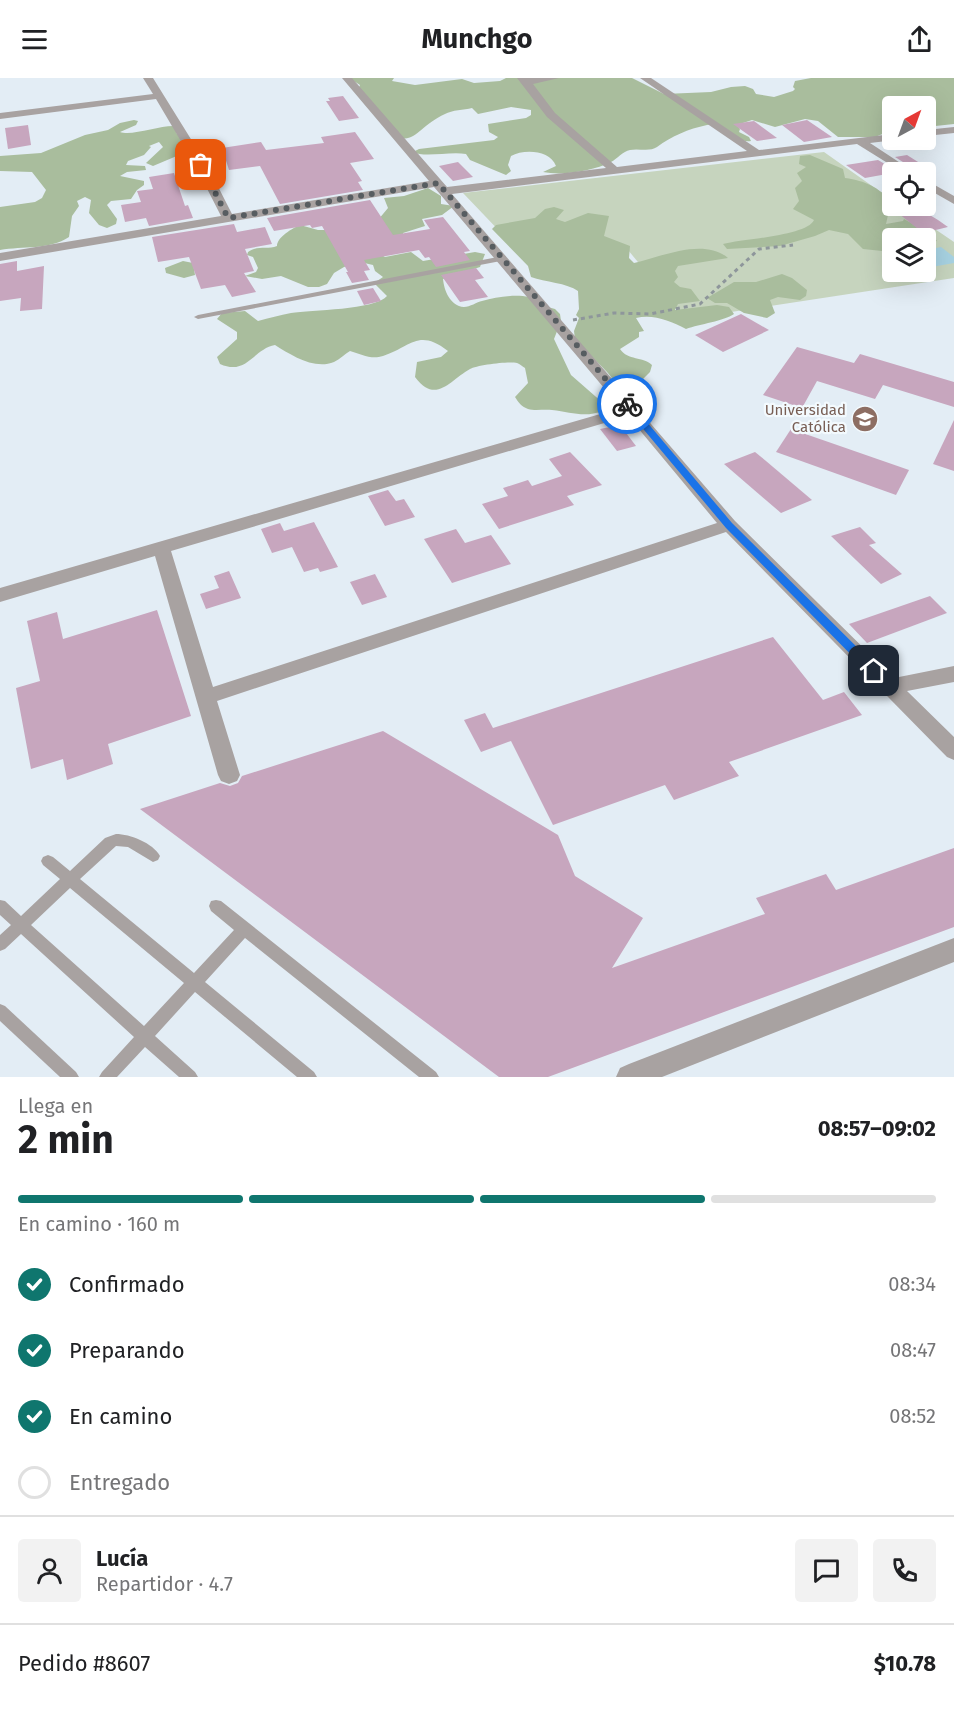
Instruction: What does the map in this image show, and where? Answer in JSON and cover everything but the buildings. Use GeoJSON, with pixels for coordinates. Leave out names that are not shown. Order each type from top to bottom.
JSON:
{"type":"FeatureCollection","features":[{"type":"Feature","properties":{"kind":"street"},"geometry":{"type":"LineString","coordinates":[[148,78],[201,165],[228,218]]}},
{"type":"Feature","properties":{"kind":"street"},"geometry":{"type":"LineString","coordinates":[[346,78],[558,322],[729,525],[954,751]]}},
{"type":"Feature","properties":{"kind":"street"},"geometry":{"type":"LineString","coordinates":[[554,78],[524,80],[535,98],[552,116],[597,151],[614,170]]}},
{"type":"Feature","properties":{"kind":"street"},"geometry":{"type":"LineString","coordinates":[[645,78],[756,153]]}},
{"type":"Feature","properties":{"kind":"street"},"geometry":{"type":"LineString","coordinates":[[0,116],[159,96]]}},
{"type":"Feature","properties":{"kind":"street"},"geometry":{"type":"LineString","coordinates":[[936,132],[954,130]]}},
{"type":"Feature","properties":{"kind":"street"},"geometry":{"type":"LineString","coordinates":[[940,131],[954,140]]}},
{"type":"Feature","properties":{"kind":"street"},"geometry":{"type":"LineString","coordinates":[[0,257],[228,218],[441,187],[614,170],[882,138]]}},
{"type":"Feature","properties":{"kind":"street"},"geometry":{"type":"LineString","coordinates":[[860,141],[893,162]]}},
{"type":"Feature","properties":{"kind":"street"},"geometry":{"type":"LineString","coordinates":[[936,189],[954,201]]}},
{"type":"Feature","properties":{"kind":"street"},"geometry":{"type":"LineString","coordinates":[[0,595],[632,410]]}},
{"type":"Feature","properties":{"kind":"street"},"geometry":{"type":"LineString","coordinates":[[205,697],[729,525]]}},
{"type":"Feature","properties":{"kind":"street"},"geometry":{"type":"LineString","coordinates":[[161,547],[229,776]]}},
{"type":"Feature","properties":{"kind":"street"},"geometry":{"type":"LineString","coordinates":[[890,687],[954,674]]}},
{"type":"Feature","properties":{"kind":"street"},"geometry":{"type":"LineString","coordinates":[[629,1077],[954,950]]}},
{"type":"Feature","properties":{"kind":"lane"},"geometry":{"type":"LineString","coordinates":[[198,317],[503,258]]}},
{"type":"Feature","properties":{"kind":"lane"},"geometry":{"type":"LineString","coordinates":[[0,944],[110,842],[119,838],[125,839],[153,856]]}},
{"type":"Feature","properties":{"kind":"lane"},"geometry":{"type":"LineString","coordinates":[[48,861],[309,1077]]}},
{"type":"Feature","properties":{"kind":"lane"},"geometry":{"type":"LineString","coordinates":[[0,906],[190,1077]]}},
{"type":"Feature","properties":{"kind":"lane"},"geometry":{"type":"LineString","coordinates":[[216,906],[431,1077]]}},
{"type":"Feature","properties":{"kind":"lane"},"geometry":{"type":"LineString","coordinates":[[107,1077],[244,929]]}},
{"type":"Feature","properties":{"kind":"lane"},"geometry":{"type":"LineString","coordinates":[[0,1011],[70,1077]]}},
{"type":"Feature","properties":{"kind":"path"},"geometry":{"type":"LineString","coordinates":[[558,322],[614,313],[650,314],[700,304],[759,249],[793,245]]}},
{"type":"Feature","properties":{"kind":"green space"},"geometry":{"type":"Polygon","coordinates":[[[349,78],[394,78],[392,81],[415,85],[462,79],[474,83],[500,81],[506,78],[632,78],[664,94],[711,92],[745,86],[753,89],[756,94],[774,97],[793,91],[795,81],[811,78],[954,78],[954,124],[936,126],[936,96],[882,96],[882,134],[875,137],[838,137],[818,121],[805,119],[775,127],[752,120],[737,125],[739,132],[749,137],[751,141],[740,139],[721,126],[707,125],[680,133],[654,148],[627,151],[604,165],[578,172],[543,172],[556,166],[553,161],[543,154],[523,152],[511,156],[508,165],[511,171],[506,175],[470,160],[466,154],[418,154],[413,152],[419,149],[494,140],[498,137],[489,132],[488,124],[526,118],[531,115],[531,110],[511,107],[478,114],[472,108],[455,111],[445,114],[418,133],[405,138],[388,130],[366,105],[357,92],[360,85],[349,78]]]}},
{"type":"Feature","properties":{"kind":"green space"},"geometry":{"type":"Polygon","coordinates":[[[138,121],[136,125],[120,132],[131,133],[173,126],[178,132],[176,133],[183,136],[191,150],[153,166],[146,163],[163,147],[159,142],[149,146],[151,147],[144,155],[128,161],[126,165],[145,166],[146,170],[127,172],[120,176],[144,181],[144,185],[131,199],[111,201],[107,205],[117,219],[116,224],[107,228],[99,225],[89,213],[91,200],[85,197],[77,201],[79,206],[72,216],[69,237],[44,246],[0,250],[0,207],[35,202],[42,198],[46,190],[32,172],[0,171],[0,156],[41,153],[85,135],[108,130],[120,123],[138,121]]]}},
{"type":"Feature","properties":{"kind":"green space"},"geometry":{"type":"Polygon","coordinates":[[[824,152],[882,193],[882,216],[916,216],[933,228],[882,228],[882,282],[928,282],[685,319],[628,250],[506,238],[463,193],[824,152]]]}},
{"type":"Feature","properties":{"kind":"green space"},"geometry":{"type":"Polygon","coordinates":[[[810,155],[843,169],[845,178],[877,189],[882,193],[882,216],[888,216],[886,224],[904,219],[920,228],[882,228],[882,251],[863,249],[848,234],[829,230],[780,246],[727,249],[723,244],[800,230],[814,220],[793,209],[799,201],[795,188],[802,181],[797,173],[806,167],[799,164],[800,156],[810,155]]]}},
{"type":"Feature","properties":{"kind":"green space"},"geometry":{"type":"Polygon","coordinates":[[[428,188],[441,196],[441,204],[454,206],[442,215],[422,219],[425,226],[403,233],[403,239],[397,240],[373,226],[388,208],[384,198],[404,196],[428,188]]]}},
{"type":"Feature","properties":{"kind":"green space"},"geometry":{"type":"Polygon","coordinates":[[[554,207],[564,210],[556,219],[565,222],[588,213],[609,216],[604,236],[630,246],[629,258],[634,263],[682,250],[695,249],[718,252],[728,258],[678,266],[675,271],[678,277],[674,282],[680,287],[691,289],[700,301],[678,304],[675,310],[717,305],[729,307],[734,314],[686,329],[656,318],[636,318],[644,331],[639,332],[639,337],[620,349],[627,355],[652,365],[650,372],[641,381],[652,392],[650,395],[641,397],[628,394],[575,339],[574,331],[579,318],[576,315],[579,309],[578,291],[568,286],[531,277],[528,266],[492,229],[496,225],[535,218],[545,209],[554,207]]]}},
{"type":"Feature","properties":{"kind":"green space"},"geometry":{"type":"Polygon","coordinates":[[[300,225],[318,230],[334,230],[385,257],[411,252],[423,261],[475,252],[485,254],[480,267],[443,279],[451,301],[464,307],[494,298],[524,296],[529,297],[533,303],[555,309],[560,314],[561,321],[554,339],[571,375],[603,403],[603,411],[584,414],[526,408],[515,397],[528,383],[525,368],[517,363],[500,363],[470,369],[443,388],[430,389],[415,377],[417,362],[441,357],[448,351],[438,344],[422,340],[379,357],[350,351],[336,361],[326,364],[311,363],[275,345],[267,347],[237,367],[220,364],[217,357],[237,339],[237,332],[217,319],[222,313],[245,311],[258,321],[291,313],[357,307],[380,301],[387,296],[374,283],[383,277],[375,271],[373,265],[360,262],[334,273],[327,284],[319,287],[308,287],[281,276],[262,279],[245,276],[256,272],[258,268],[253,257],[247,255],[248,252],[277,246],[282,236],[300,225]]]}},
{"type":"Feature","properties":{"kind":"green space"},"geometry":{"type":"Polygon","coordinates":[[[936,230],[954,242],[954,278],[936,281],[936,230]]]}},
{"type":"Feature","properties":{"kind":"green space"},"geometry":{"type":"Polygon","coordinates":[[[183,261],[193,263],[195,275],[184,278],[166,273],[165,268],[183,261]]]}},
{"type":"Feature","properties":{"kind":"green space"},"geometry":{"type":"Polygon","coordinates":[[[782,274],[792,278],[807,290],[806,296],[800,300],[778,297],[770,300],[775,313],[767,318],[744,313],[727,303],[715,303],[707,298],[734,282],[756,282],[782,274]]]}},
{"type":"Feature","properties":{"kind":"water"},"geometry":{"type":"Polygon","coordinates":[[[941,247],[954,257],[954,263],[936,266],[936,248],[941,247]]]}},
{"type":"Feature","properties":{"kind":"way so far"},"geometry":{"type":"LineString","coordinates":[[201,165],[228,218],[438,183],[627,404]]}},
{"type":"Feature","properties":{"kind":"place","name":"Universidad Católica"},"geometry":{"type":"Point","coordinates":[865,419]}},
{"type":"Feature","properties":{"kind":"route"},"geometry":{"type":"LineString","coordinates":[[627,404],[729,525],[874,671]]}}]}
